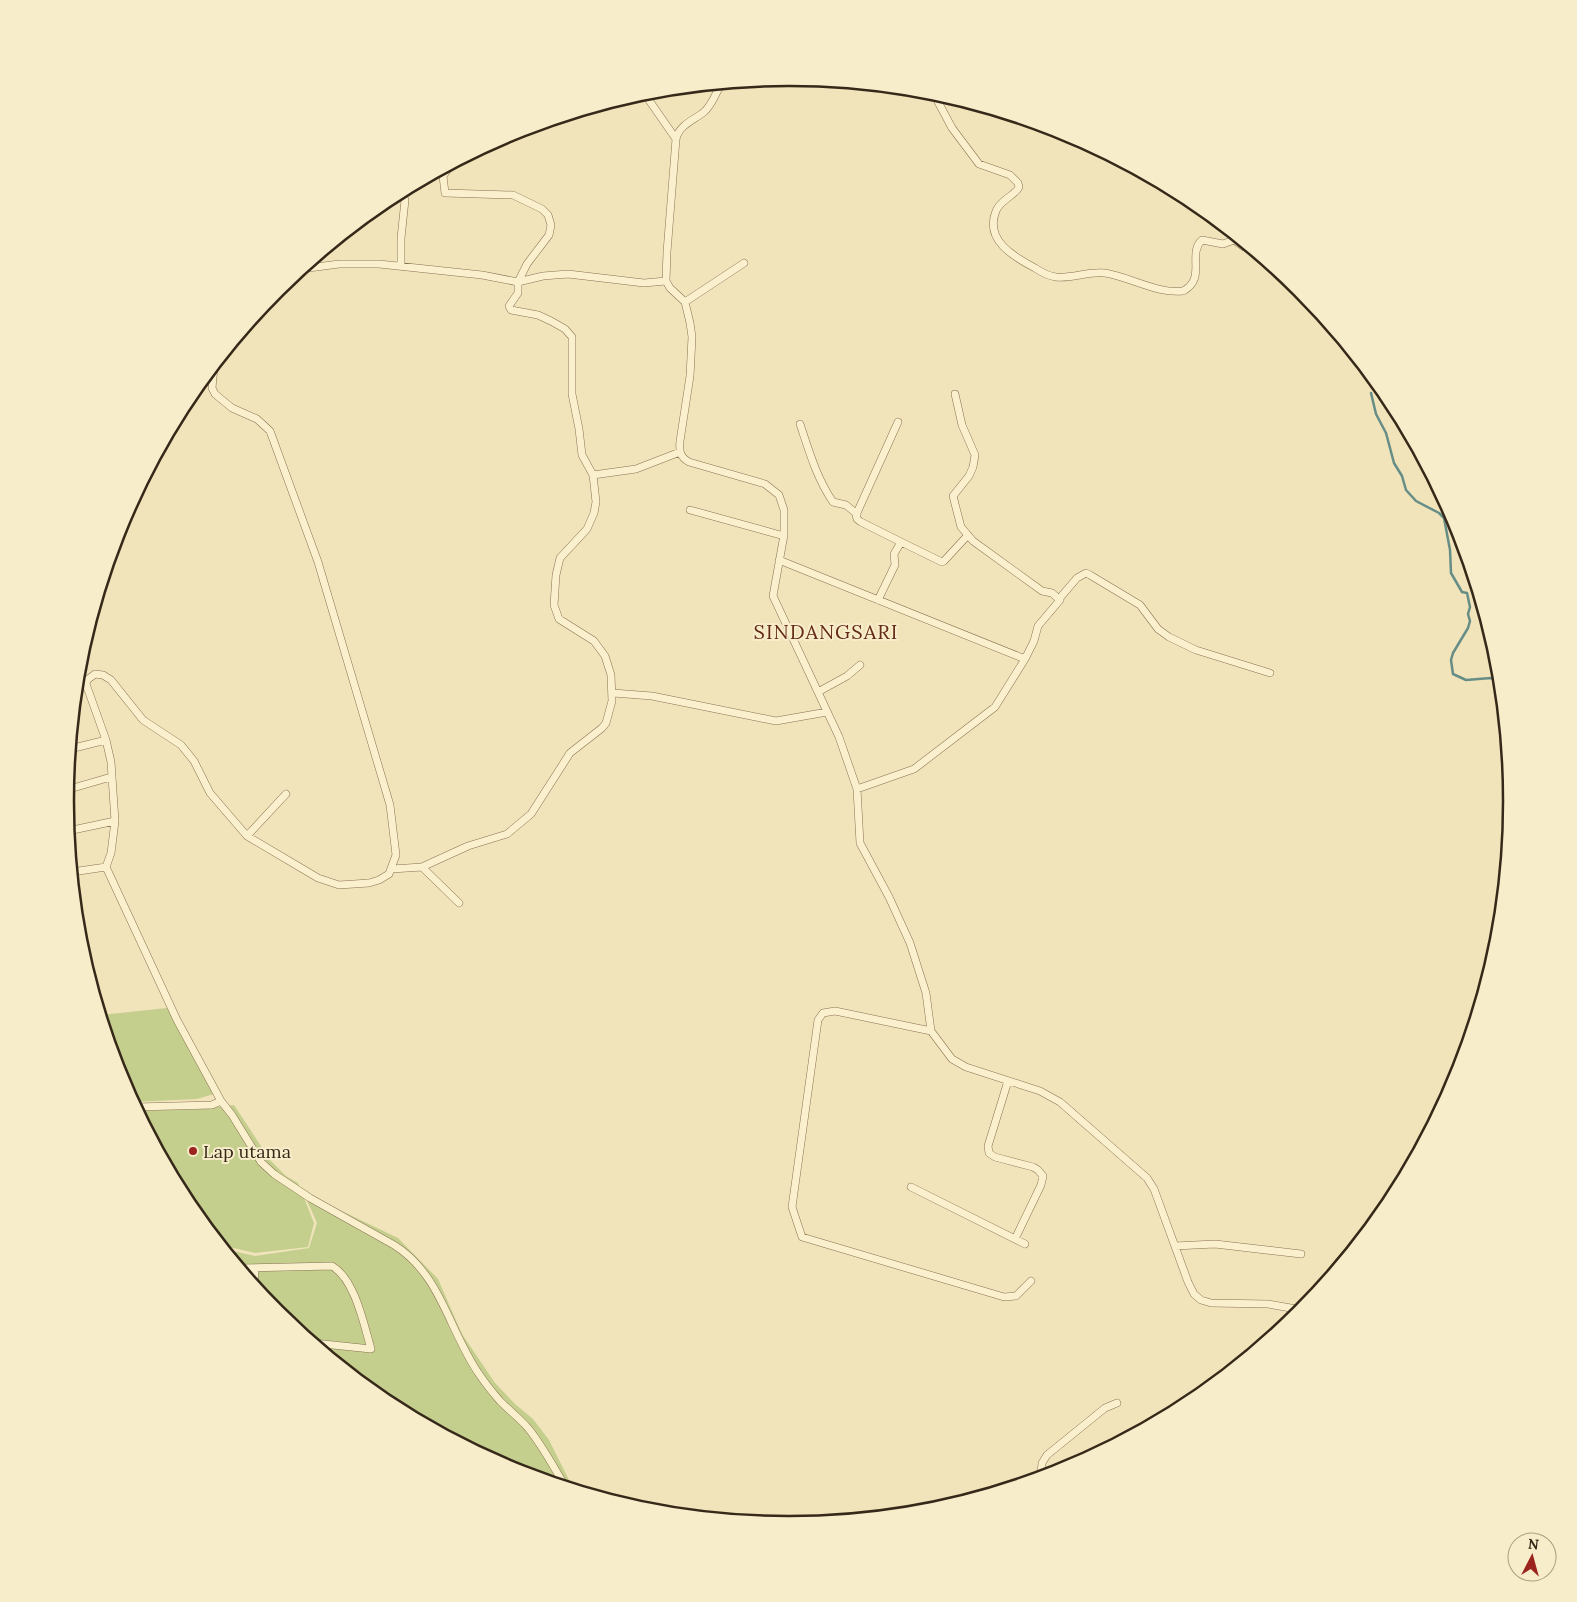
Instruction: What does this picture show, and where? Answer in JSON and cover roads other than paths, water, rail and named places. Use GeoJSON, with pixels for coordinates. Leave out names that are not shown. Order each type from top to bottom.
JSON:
{"type":"FeatureCollection","features":[{"type":"Feature","properties":{"kind":"street"},"geometry":{"type":"LineString","coordinates":[[717,90],[705,111],[682,128],[676,139],[666,252],[666,280],[670,288],[685,302],[692,338],[690,376],[680,452],[684,459],[689,462],[766,484],[779,495],[784,510],[784,536],[773,596],[839,737],[857,789],[860,843],[890,897],[910,942],[926,993],[931,1031],[952,1059],[966,1067],[1040,1091],[1060,1102],[1147,1178],[1154,1189],[1194,1294],[1201,1300],[1268,1304],[1292,1308]]}},
{"type":"Feature","properties":{"kind":"street"},"geometry":{"type":"LineString","coordinates":[[649,100],[676,139]]}},
{"type":"Feature","properties":{"kind":"street"},"geometry":{"type":"LineString","coordinates":[[938,103],[952,128],[979,164],[1010,175],[1018,182],[1019,187],[1017,190],[996,210],[993,227],[995,234],[1012,255],[1050,276],[1059,278],[1103,273],[1166,290],[1183,291],[1191,285],[1196,275],[1196,247],[1202,240],[1223,244],[1232,241]]}},
{"type":"Feature","properties":{"kind":"street"},"geometry":{"type":"LineString","coordinates":[[392,869],[422,867],[468,846],[507,834],[531,814],[570,753],[606,723],[613,693],[611,675],[605,656],[594,642],[559,619],[554,606],[556,575],[560,558],[587,529],[594,513],[596,502],[594,475],[582,455],[572,394],[572,337],[565,329],[552,321],[512,310],[509,306],[518,292],[518,282],[526,264],[549,235],[551,225],[548,215],[542,209],[513,195],[445,193],[444,175]]}},
{"type":"Feature","properties":{"kind":"street"},"geometry":{"type":"LineString","coordinates":[[401,266],[401,238],[405,200]]}},
{"type":"Feature","properties":{"kind":"street"},"geometry":{"type":"LineString","coordinates":[[685,302],[744,262]]}},
{"type":"Feature","properties":{"kind":"street"},"geometry":{"type":"LineString","coordinates":[[313,267],[339,264],[379,264],[482,275],[518,282],[543,276],[568,274],[644,283],[666,280]]}},
{"type":"Feature","properties":{"kind":"street"},"geometry":{"type":"LineString","coordinates":[[213,377],[212,388],[215,394],[232,408],[257,419],[270,431],[318,562],[390,805],[396,855],[389,874],[378,880],[339,885],[318,878],[247,836],[210,793],[194,761],[181,745],[144,720],[111,680],[103,675],[95,674],[87,680],[87,689],[106,740],[111,762],[115,821],[111,852],[106,866],[169,1004],[221,1101],[262,1162],[274,1174],[310,1198],[403,1250],[424,1272],[471,1362],[499,1400],[527,1427],[560,1478]]}},
{"type":"Feature","properties":{"kind":"street"},"geometry":{"type":"LineString","coordinates":[[955,394],[962,425],[975,455],[969,476],[953,496],[962,527],[973,541],[1042,591],[1052,593],[1059,599]]}},
{"type":"Feature","properties":{"kind":"street"},"geometry":{"type":"LineString","coordinates":[[898,422],[856,519],[942,562],[968,535]]}},
{"type":"Feature","properties":{"kind":"street"},"geometry":{"type":"LineString","coordinates":[[800,424],[817,472],[829,497],[833,502],[846,505],[857,514]]}},
{"type":"Feature","properties":{"kind":"street"},"geometry":{"type":"LineString","coordinates":[[594,475],[636,469],[680,452]]}},
{"type":"Feature","properties":{"kind":"street"},"geometry":{"type":"LineString","coordinates":[[690,510],[784,536]]}},
{"type":"Feature","properties":{"kind":"street"},"geometry":{"type":"LineString","coordinates":[[878,600],[895,565],[894,554],[901,542]]}},
{"type":"Feature","properties":{"kind":"street"},"geometry":{"type":"LineString","coordinates":[[779,560],[1025,659]]}},
{"type":"Feature","properties":{"kind":"street"},"geometry":{"type":"LineString","coordinates":[[857,789],[914,769],[996,707],[1025,659],[1034,641],[1038,626],[1060,602],[1059,599],[1077,578],[1086,574],[1140,605],[1158,629],[1169,638],[1196,650],[1270,673]]}},
{"type":"Feature","properties":{"kind":"street"},"geometry":{"type":"LineString","coordinates":[[818,692],[847,676],[860,665]]}},
{"type":"Feature","properties":{"kind":"street"},"geometry":{"type":"LineString","coordinates":[[613,693],[652,696],[776,721],[827,712]]}},
{"type":"Feature","properties":{"kind":"street"},"geometry":{"type":"LineString","coordinates":[[76,748],[106,740]]}},
{"type":"Feature","properties":{"kind":"street"},"geometry":{"type":"LineString","coordinates":[[74,788],[111,777]]}},
{"type":"Feature","properties":{"kind":"street"},"geometry":{"type":"LineString","coordinates":[[247,836],[286,794]]}},
{"type":"Feature","properties":{"kind":"street"},"geometry":{"type":"LineString","coordinates":[[75,830],[115,821]]}},
{"type":"Feature","properties":{"kind":"street"},"geometry":{"type":"LineString","coordinates":[[78,871],[106,866]]}},
{"type":"Feature","properties":{"kind":"street"},"geometry":{"type":"LineString","coordinates":[[422,867],[459,903]]}},
{"type":"Feature","properties":{"kind":"street"},"geometry":{"type":"LineString","coordinates":[[931,1031],[835,1010],[823,1013],[818,1020],[792,1207],[802,1237],[1004,1297],[1016,1296],[1031,1281]]}},
{"type":"Feature","properties":{"kind":"street"},"geometry":{"type":"LineString","coordinates":[[1008,1081],[988,1146],[989,1153],[995,1157],[1033,1167],[1043,1176],[1041,1185],[1015,1239]]}},
{"type":"Feature","properties":{"kind":"street"},"geometry":{"type":"LineString","coordinates":[[142,1107],[212,1104],[221,1101]]}},
{"type":"Feature","properties":{"kind":"street"},"geometry":{"type":"LineString","coordinates":[[910,1187],[1025,1244]]}},
{"type":"Feature","properties":{"kind":"street"},"geometry":{"type":"LineString","coordinates":[[1175,1246],[1215,1244],[1300,1254]]}},
{"type":"Feature","properties":{"kind":"street"},"geometry":{"type":"LineString","coordinates":[[248,1268],[332,1266],[342,1273],[351,1289],[362,1317],[371,1349],[324,1344]]}},
{"type":"Feature","properties":{"kind":"street"},"geometry":{"type":"LineString","coordinates":[[255,1268],[255,1276]]}},
{"type":"Feature","properties":{"kind":"street"},"geometry":{"type":"LineString","coordinates":[[1043,1468],[1042,1463],[1047,1455],[1105,1408],[1117,1403]]}},
{"type":"Feature","properties":{"kind":"waterway"},"geometry":{"type":"LineString","coordinates":[[1371,393],[1376,414],[1386,433],[1394,463],[1402,476],[1406,490],[1416,501],[1439,513],[1444,518],[1450,550],[1451,573],[1462,592],[1467,593],[1470,621],[1468,628],[1453,653],[1451,660],[1453,674],[1466,680],[1493,679]]}},
{"type":"Feature","properties":{"kind":"place","name":"Lap utama"},"geometry":{"type":"Point","coordinates":[193,1151]}},
{"type":"Feature","properties":{"kind":"district","name":"SINDANGSARI"},"geometry":{"type":"Point","coordinates":[826,631]}}]}
